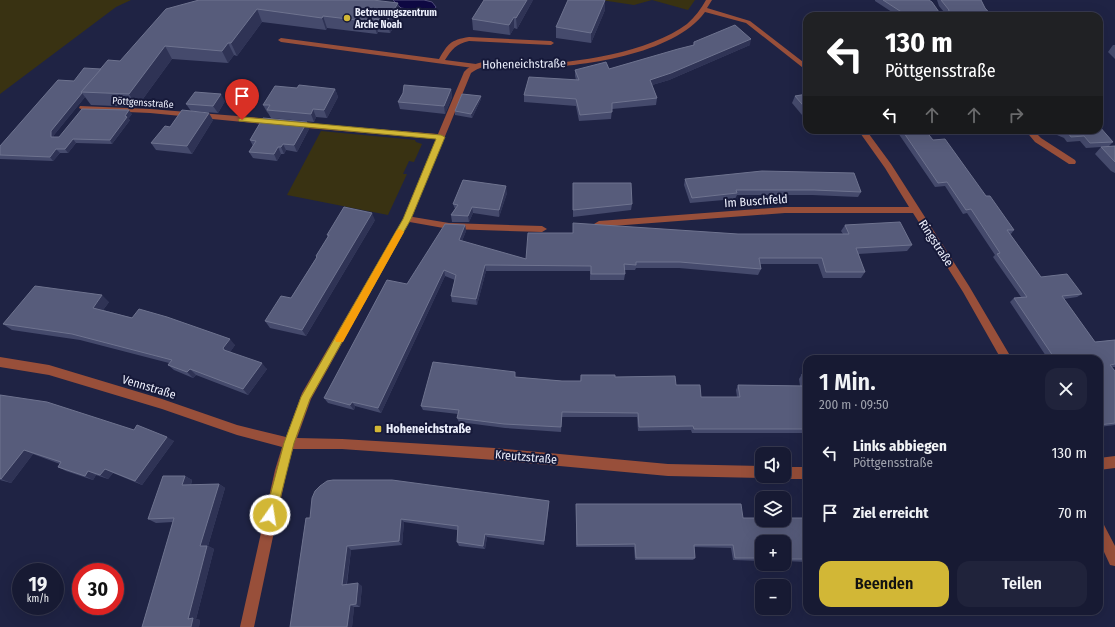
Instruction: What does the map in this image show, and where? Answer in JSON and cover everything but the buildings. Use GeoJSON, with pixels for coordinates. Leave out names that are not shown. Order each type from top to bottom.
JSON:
{"type":"FeatureCollection","features":[{"type":"Feature","properties":{"kind":"street","name":"Hoheneichstraße"},"geometry":{"type":"LineString","coordinates":[[247,627],[268,525],[289,443],[306,397],[407,219],[463,80],[468,72],[473,66],[492,64],[527,66],[579,63],[642,48],[670,36],[688,26],[704,9],[708,0]]}},
{"type":"Feature","properties":{"kind":"street"},"geometry":{"type":"LineString","coordinates":[[704,9],[748,22],[803,66]]}},
{"type":"Feature","properties":{"kind":"street"},"geometry":{"type":"LineString","coordinates":[[441,61],[451,45],[458,41],[469,39],[551,43]]}},
{"type":"Feature","properties":{"kind":"street"},"geometry":{"type":"LineString","coordinates":[[281,40],[473,66]]}},
{"type":"Feature","properties":{"kind":"street","name":"Pöttgensstraße"},"geometry":{"type":"LineString","coordinates":[[83,108],[150,112],[441,137]]}},
{"type":"Feature","properties":{"kind":"street","name":"Ringstraße"},"geometry":{"type":"LineString","coordinates":[[865,134],[888,166],[914,210],[966,289],[1005,355]]}},
{"type":"Feature","properties":{"kind":"street"},"geometry":{"type":"LineString","coordinates":[[1033,134],[1038,140],[1072,162]]}},
{"type":"Feature","properties":{"kind":"street","name":"Im Buschfeld"},"geometry":{"type":"LineString","coordinates":[[599,224],[785,210],[914,210]]}},
{"type":"Feature","properties":{"kind":"street"},"geometry":{"type":"LineString","coordinates":[[407,219],[449,226],[542,229]]}},
{"type":"Feature","properties":{"kind":"street","name":"Vennstraße"},"geometry":{"type":"LineString","coordinates":[[0,362],[49,370],[162,404],[237,430],[289,443]]}},
{"type":"Feature","properties":{"kind":"street","name":"Kreutzstraße"},"geometry":{"type":"LineString","coordinates":[[289,443],[342,444],[495,454],[668,470],[755,472]]}},
{"type":"Feature","properties":{"kind":"street"},"geometry":{"type":"LineString","coordinates":[[1103,464],[1115,462]]}},
{"type":"Feature","properties":{"kind":"street"},"geometry":{"type":"LineString","coordinates":[[791,473],[803,473]]}},
{"type":"Feature","properties":{"kind":"street"},"geometry":{"type":"LineString","coordinates":[[1103,535],[1115,560]]}},
{"type":"Feature","properties":{"kind":"shaded area"},"geometry":{"type":"Polygon","coordinates":[[[0,0],[131,0],[116,7],[0,94],[0,0]]]}},
{"type":"Feature","properties":{"kind":"shaded area"},"geometry":{"type":"Polygon","coordinates":[[[393,0],[424,0],[432,2],[436,7],[434,10],[426,12],[401,8],[393,0]]]}},
{"type":"Feature","properties":{"kind":"shaded area"},"geometry":{"type":"Polygon","coordinates":[[[601,0],[652,0],[634,5],[601,0]]]}},
{"type":"Feature","properties":{"kind":"shaded area"},"geometry":{"type":"Polygon","coordinates":[[[652,0],[695,0],[688,10],[652,0]]]}},
{"type":"Feature","properties":{"kind":"shaded area"},"geometry":{"type":"Polygon","coordinates":[[[321,131],[415,140],[416,142],[422,144],[414,162],[409,161],[403,174],[407,174],[388,215],[287,195],[321,131]]]}},
{"type":"Feature","properties":{"kind":"slow traffic"},"geometry":{"type":"LineString","coordinates":[[339,339],[400,232]]}},
{"type":"Feature","properties":{"kind":"place","name":"Betreuungszentrum Arche Noah"},"geometry":{"type":"Point","coordinates":[347,18]}},
{"type":"Feature","properties":{"kind":"place","name":"Hoheneichstraße"},"geometry":{"type":"Point","coordinates":[378,429]}},
{"type":"Feature","properties":{"kind":"route"},"geometry":{"type":"LineString","coordinates":[[242,120],[441,137],[407,219],[306,397],[289,443],[270,515]]}}]}
